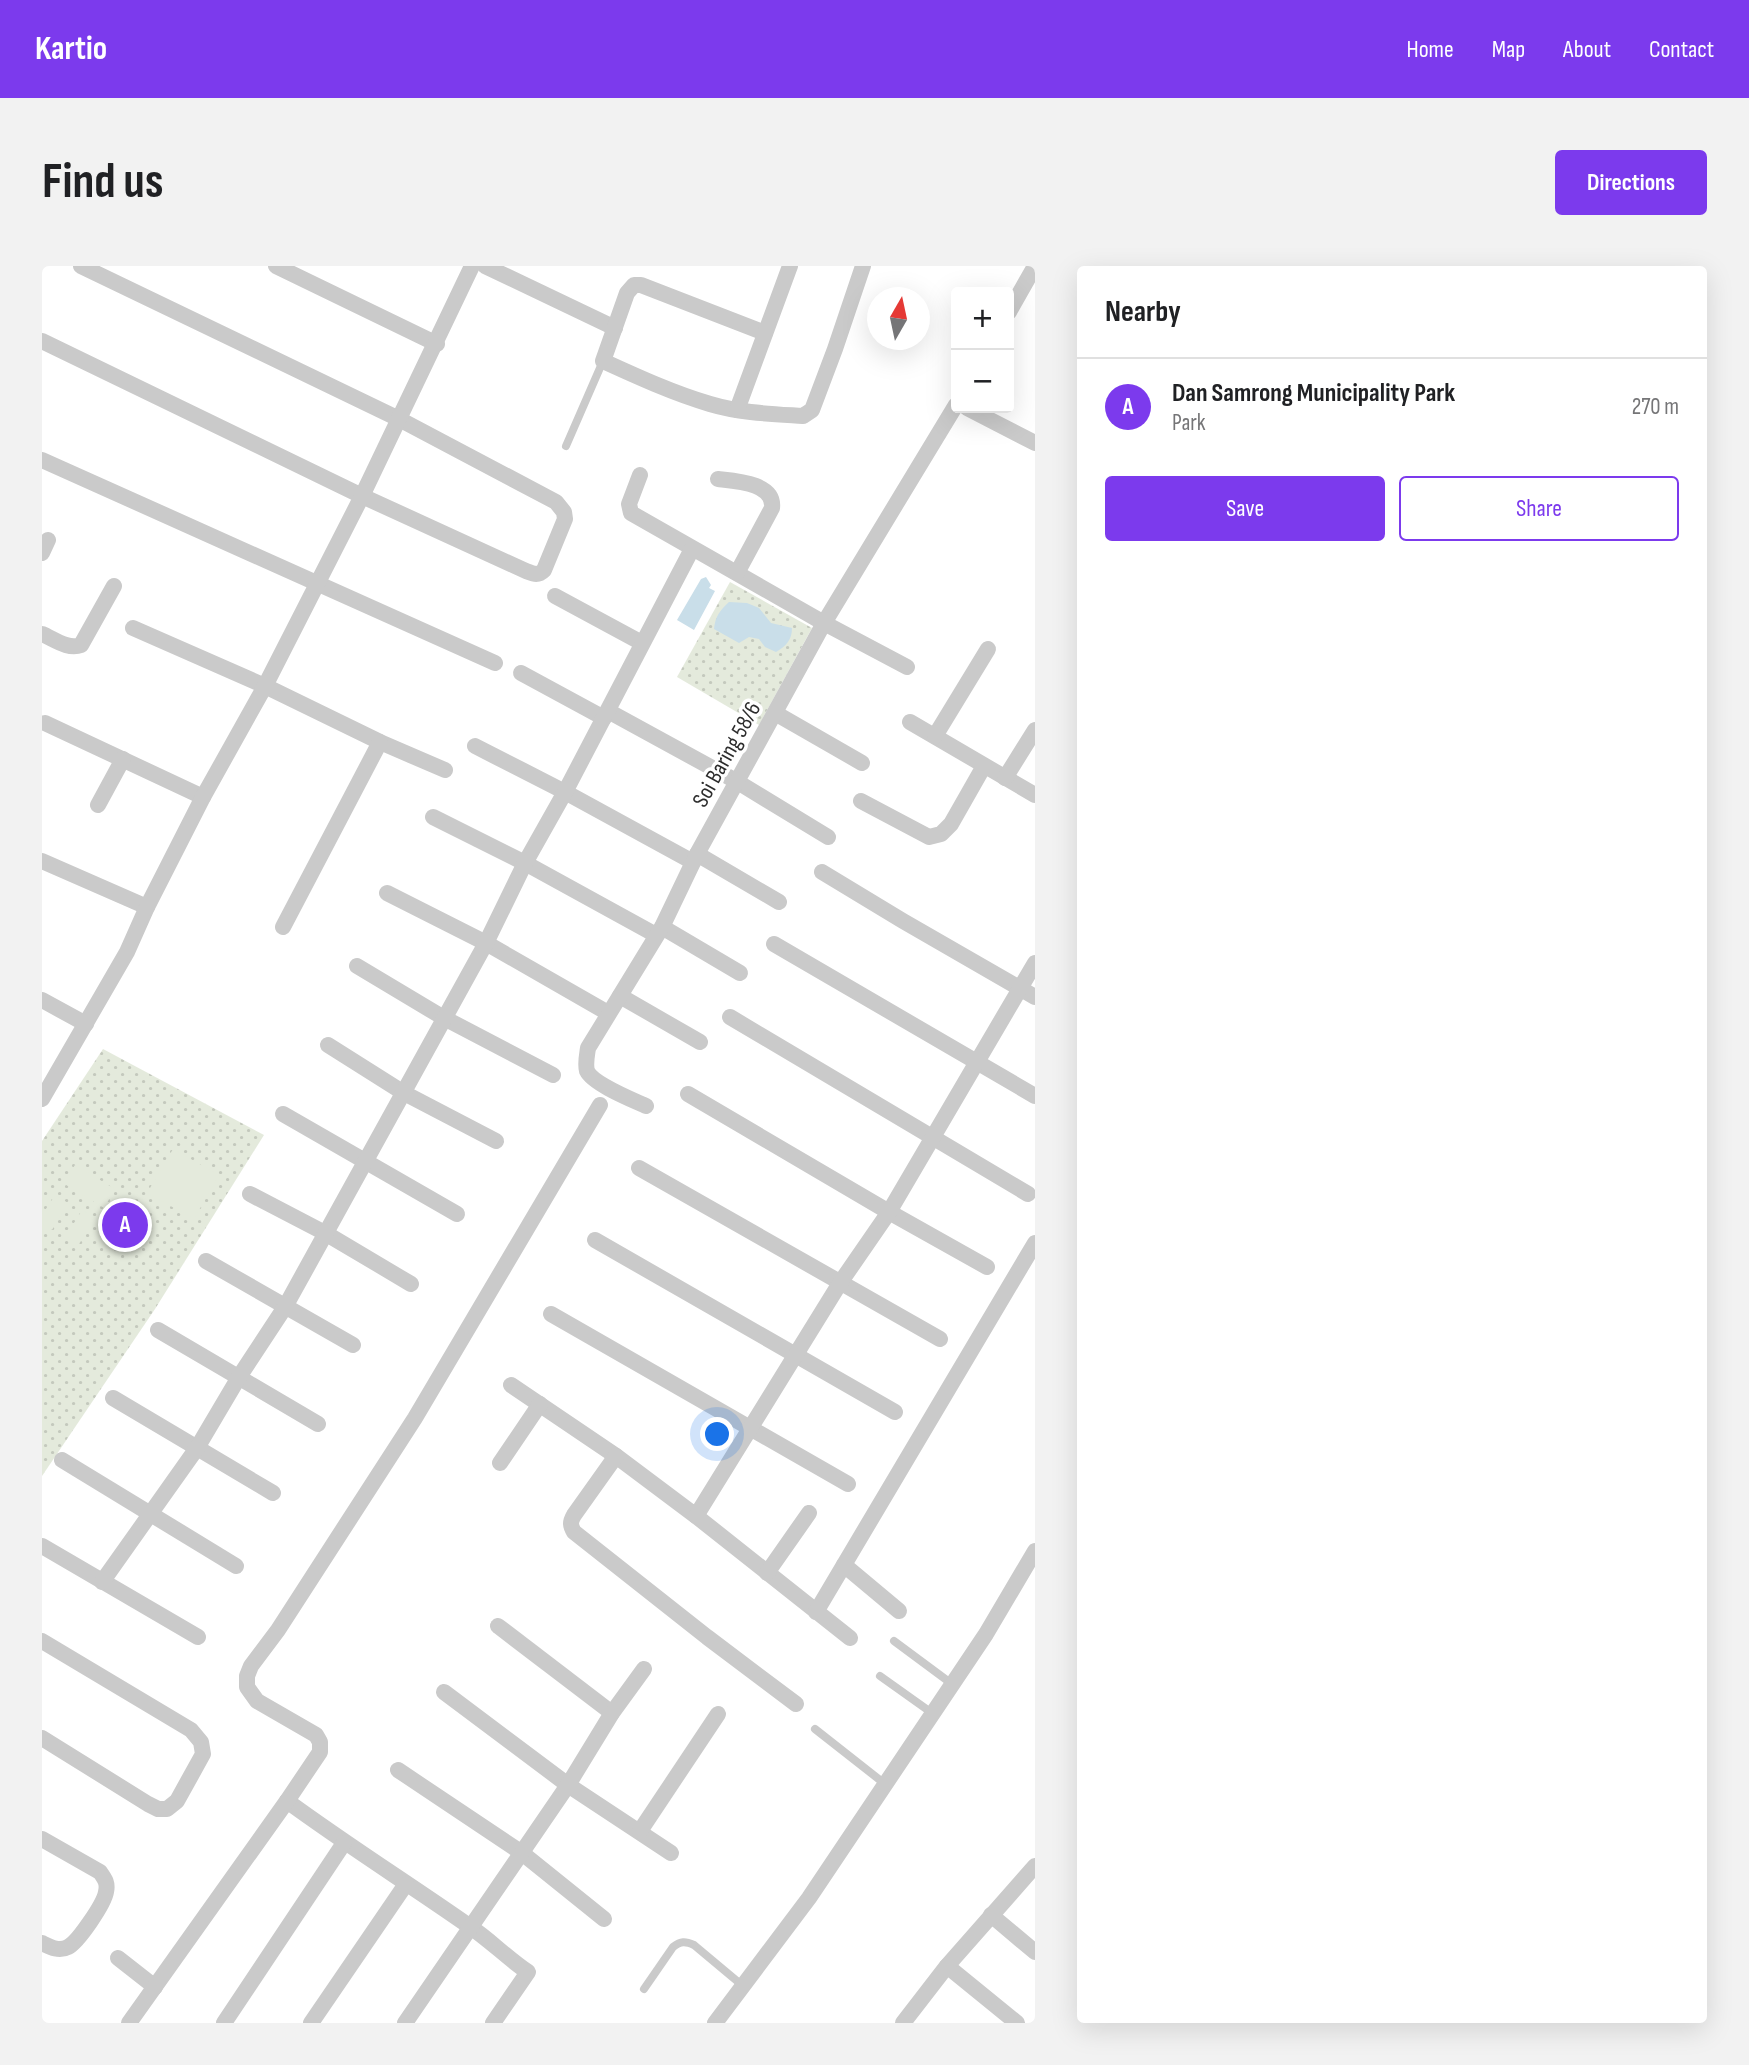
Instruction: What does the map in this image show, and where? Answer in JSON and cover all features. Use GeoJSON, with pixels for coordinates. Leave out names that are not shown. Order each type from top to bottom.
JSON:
{"type":"FeatureCollection","features":[{"type":"Feature","properties":{"kind":"street"},"geometry":{"type":"LineString","coordinates":[[42,341],[362,496],[526,571],[535,575],[544,570],[565,519],[564,512],[556,502],[399,419],[81,266]]}},
{"type":"Feature","properties":{"kind":"street"},"geometry":{"type":"LineString","coordinates":[[276,266],[437,344]]}},
{"type":"Feature","properties":{"kind":"street"},"geometry":{"type":"LineString","coordinates":[[42,1099],[127,952],[203,797],[265,685],[362,496],[472,266]]}},
{"type":"Feature","properties":{"kind":"street"},"geometry":{"type":"LineString","coordinates":[[485,266],[615,328]]}},
{"type":"Feature","properties":{"kind":"street"},"geometry":{"type":"LineString","coordinates":[[737,410],[790,266]]}},
{"type":"Feature","properties":{"kind":"street"},"geometry":{"type":"LineString","coordinates":[[765,333],[641,285],[634,285],[627,293],[603,361],[644,380],[711,404],[737,410],[803,416],[812,410],[863,266]]}},
{"type":"Feature","properties":{"kind":"street"},"geometry":{"type":"LineString","coordinates":[[1014,303],[1035,266]]}},
{"type":"Feature","properties":{"kind":"street","name":"Soi Baring 58/6"},"geometry":{"type":"LineString","coordinates":[[646,1106],[596,1081],[588,1073],[586,1062],[589,1048],[659,931],[736,781],[824,623],[951,413]]}},
{"type":"Feature","properties":{"kind":"street"},"geometry":{"type":"LineString","coordinates":[[977,413],[1035,443]]}},
{"type":"Feature","properties":{"kind":"street"},"geometry":{"type":"LineString","coordinates":[[42,460],[495,663]]}},
{"type":"Feature","properties":{"kind":"street"},"geometry":{"type":"LineString","coordinates":[[640,475],[629,504],[631,513],[907,667]]}},
{"type":"Feature","properties":{"kind":"street"},"geometry":{"type":"LineString","coordinates":[[718,479],[739,481],[763,489],[773,501],[772,508],[737,573]]}},
{"type":"Feature","properties":{"kind":"street"},"geometry":{"type":"LineString","coordinates":[[102,1582],[197,1448],[285,1307],[485,943],[692,549]]}},
{"type":"Feature","properties":{"kind":"street"},"geometry":{"type":"LineString","coordinates":[[42,634],[69,646],[81,645],[114,586]]}},
{"type":"Feature","properties":{"kind":"street"},"geometry":{"type":"LineString","coordinates":[[555,596],[642,643]]}},
{"type":"Feature","properties":{"kind":"street"},"geometry":{"type":"LineString","coordinates":[[133,628],[265,685],[380,742],[445,770]]}},
{"type":"Feature","properties":{"kind":"street"},"geometry":{"type":"LineString","coordinates":[[935,736],[988,649]]}},
{"type":"Feature","properties":{"kind":"street"},"geometry":{"type":"LineString","coordinates":[[521,673],[736,781],[828,837]]}},
{"type":"Feature","properties":{"kind":"street"},"geometry":{"type":"LineString","coordinates":[[775,713],[862,762]]}},
{"type":"Feature","properties":{"kind":"street"},"geometry":{"type":"LineString","coordinates":[[911,722],[1035,796]]}},
{"type":"Feature","properties":{"kind":"street"},"geometry":{"type":"LineString","coordinates":[[45,723],[203,797]]}},
{"type":"Feature","properties":{"kind":"street"},"geometry":{"type":"LineString","coordinates":[[1006,778],[1035,730]]}},
{"type":"Feature","properties":{"kind":"street"},"geometry":{"type":"LineString","coordinates":[[283,927],[380,742]]}},
{"type":"Feature","properties":{"kind":"street"},"geometry":{"type":"LineString","coordinates":[[475,746],[779,902]]}},
{"type":"Feature","properties":{"kind":"street"},"geometry":{"type":"LineString","coordinates":[[98,805],[123,759]]}},
{"type":"Feature","properties":{"kind":"street"},"geometry":{"type":"LineString","coordinates":[[861,801],[929,837],[941,834],[951,824],[985,766]]}},
{"type":"Feature","properties":{"kind":"street"},"geometry":{"type":"LineString","coordinates":[[433,817],[740,973]]}},
{"type":"Feature","properties":{"kind":"street"},"geometry":{"type":"LineString","coordinates":[[42,861],[147,907]]}},
{"type":"Feature","properties":{"kind":"street"},"geometry":{"type":"LineString","coordinates":[[822,872],[1035,998]]}},
{"type":"Feature","properties":{"kind":"street"},"geometry":{"type":"LineString","coordinates":[[387,893],[485,943],[608,1013]]}},
{"type":"Feature","properties":{"kind":"street"},"geometry":{"type":"LineString","coordinates":[[774,944],[1035,1096]]}},
{"type":"Feature","properties":{"kind":"street"},"geometry":{"type":"LineString","coordinates":[[696,1516],[840,1283],[889,1212],[1035,963]]}},
{"type":"Feature","properties":{"kind":"street"},"geometry":{"type":"LineString","coordinates":[[357,966],[444,1018],[553,1075]]}},
{"type":"Feature","properties":{"kind":"street"},"geometry":{"type":"LineString","coordinates":[[620,996],[700,1042]]}},
{"type":"Feature","properties":{"kind":"street"},"geometry":{"type":"LineString","coordinates":[[42,1000],[86,1024]]}},
{"type":"Feature","properties":{"kind":"street"},"geometry":{"type":"LineString","coordinates":[[730,1017],[1028,1194]]}},
{"type":"Feature","properties":{"kind":"street"},"geometry":{"type":"LineString","coordinates":[[328,1045],[404,1093],[496,1141]]}},
{"type":"Feature","properties":{"kind":"street"},"geometry":{"type":"LineString","coordinates":[[688,1094],[987,1267]]}},
{"type":"Feature","properties":{"kind":"street"},"geometry":{"type":"LineString","coordinates":[[131,2023],[320,1752],[320,1742],[316,1735],[257,1701],[247,1687],[251,1666],[278,1630],[415,1418],[600,1105]]}},
{"type":"Feature","properties":{"kind":"street"},"geometry":{"type":"LineString","coordinates":[[283,1114],[457,1214]]}},
{"type":"Feature","properties":{"kind":"street"},"geometry":{"type":"LineString","coordinates":[[639,1168],[940,1339]]}},
{"type":"Feature","properties":{"kind":"street"},"geometry":{"type":"LineString","coordinates":[[250,1194],[325,1233],[411,1284]]}},
{"type":"Feature","properties":{"kind":"street"},"geometry":{"type":"LineString","coordinates":[[595,1240],[895,1412]]}},
{"type":"Feature","properties":{"kind":"street"},"geometry":{"type":"LineString","coordinates":[[816,1612],[1035,1242]]}},
{"type":"Feature","properties":{"kind":"street"},"geometry":{"type":"LineString","coordinates":[[206,1261],[353,1345]]}},
{"type":"Feature","properties":{"kind":"street"},"geometry":{"type":"LineString","coordinates":[[551,1314],[848,1484]]}},
{"type":"Feature","properties":{"kind":"street"},"geometry":{"type":"LineString","coordinates":[[158,1330],[318,1424]]}},
{"type":"Feature","properties":{"kind":"street"},"geometry":{"type":"LineString","coordinates":[[511,1385],[616,1455],[850,1638]]}},
{"type":"Feature","properties":{"kind":"street"},"geometry":{"type":"LineString","coordinates":[[114,1398],[274,1493]]}},
{"type":"Feature","properties":{"kind":"street"},"geometry":{"type":"LineString","coordinates":[[500,1463],[540,1404]]}},
{"type":"Feature","properties":{"kind":"street"},"geometry":{"type":"LineString","coordinates":[[616,1455],[573,1515],[570,1522],[574,1532],[796,1703]]}},
{"type":"Feature","properties":{"kind":"street"},"geometry":{"type":"LineString","coordinates":[[62,1460],[236,1566]]}},
{"type":"Feature","properties":{"kind":"street"},"geometry":{"type":"LineString","coordinates":[[767,1573],[809,1513]]}},
{"type":"Feature","properties":{"kind":"street"},"geometry":{"type":"LineString","coordinates":[[42,1546],[198,1637]]}},
{"type":"Feature","properties":{"kind":"street"},"geometry":{"type":"LineString","coordinates":[[715,2023],[809,1898],[986,1634],[1035,1551]]}},
{"type":"Feature","properties":{"kind":"street"},"geometry":{"type":"LineString","coordinates":[[844,1565],[899,1611]]}},
{"type":"Feature","properties":{"kind":"street"},"geometry":{"type":"LineString","coordinates":[[498,1626],[612,1713]]}},
{"type":"Feature","properties":{"kind":"street"},"geometry":{"type":"LineString","coordinates":[[42,1738],[158,1809],[167,1809],[177,1801],[203,1754],[201,1742],[191,1730],[43,1642]]}},
{"type":"Feature","properties":{"kind":"street"},"geometry":{"type":"LineString","coordinates":[[405,2023],[644,1669]]}},
{"type":"Feature","properties":{"kind":"street"},"geometry":{"type":"LineString","coordinates":[[444,1692],[568,1785],[671,1853]]}},
{"type":"Feature","properties":{"kind":"street"},"geometry":{"type":"LineString","coordinates":[[640,1831],[718,1714]]}},
{"type":"Feature","properties":{"kind":"street"},"geometry":{"type":"LineString","coordinates":[[398,1770],[522,1853],[604,1919]]}},
{"type":"Feature","properties":{"kind":"street"},"geometry":{"type":"LineString","coordinates":[[287,1801],[344,1843],[471,1927],[528,1972],[493,2023]]}},
{"type":"Feature","properties":{"kind":"street"},"geometry":{"type":"LineString","coordinates":[[42,1839],[100,1872],[106,1881],[107,1890],[77,1940],[66,1948],[54,1950],[42,1943]]}},
{"type":"Feature","properties":{"kind":"street"},"geometry":{"type":"LineString","coordinates":[[224,2023],[344,1843]]}},
{"type":"Feature","properties":{"kind":"street"},"geometry":{"type":"LineString","coordinates":[[910,2020],[947,1966],[1035,1866]]}},
{"type":"Feature","properties":{"kind":"street"},"geometry":{"type":"LineString","coordinates":[[311,2023],[405,1884]]}},
{"type":"Feature","properties":{"kind":"street"},"geometry":{"type":"LineString","coordinates":[[991,1915],[1035,1952]]}},
{"type":"Feature","properties":{"kind":"street"},"geometry":{"type":"LineString","coordinates":[[118,1958],[155,1987]]}},
{"type":"Feature","properties":{"kind":"street"},"geometry":{"type":"LineString","coordinates":[[947,1966],[1017,2023]]}},
{"type":"Feature","properties":{"kind":"lane"},"geometry":{"type":"LineString","coordinates":[[566,446],[603,361]]}},
{"type":"Feature","properties":{"kind":"lane"},"geometry":{"type":"LineString","coordinates":[[894,1641],[952,1684]]}},
{"type":"Feature","properties":{"kind":"lane"},"geometry":{"type":"LineString","coordinates":[[880,1676],[932,1713]]}},
{"type":"Feature","properties":{"kind":"lane"},"geometry":{"type":"LineString","coordinates":[[815,1729],[885,1784]]}},
{"type":"Feature","properties":{"kind":"lane"},"geometry":{"type":"LineString","coordinates":[[644,1989],[673,1947],[685,1941],[694,1945],[743,1986]]}},
{"type":"Feature","properties":{"kind":"shaded area"},"geometry":{"type":"Polygon","coordinates":[[[730,582],[812,628],[759,725],[677,677],[730,582]]]}},
{"type":"Feature","properties":{"kind":"shaded area"},"geometry":{"type":"Polygon","coordinates":[[[103,1049],[264,1135],[155,1309],[42,1476],[42,1141],[103,1049]]]}},
{"type":"Feature","properties":{"kind":"shaded area"},"geometry":{"type":"Polygon","coordinates":[[[173,1149],[219,1175],[194,1219],[147,1193],[173,1149]]]}},
{"type":"Feature","properties":{"kind":"shaded area"},"geometry":{"type":"Polygon","coordinates":[[[75,1165],[115,1189],[104,1208],[63,1183],[75,1165]]]}},
{"type":"Feature","properties":{"kind":"shaded area"},"geometry":{"type":"Polygon","coordinates":[[[55,1195],[68,1203],[52,1230],[42,1223],[42,1215],[55,1195]]]}},
{"type":"Feature","properties":{"kind":"shaded area"},"geometry":{"type":"Polygon","coordinates":[[[82,1210],[96,1218],[79,1244],[66,1236],[82,1210]]]}},
{"type":"Feature","properties":{"kind":"water"},"geometry":{"type":"Polygon","coordinates":[[[706,577],[711,585],[709,588],[715,591],[694,630],[677,620],[701,579],[706,577]]]}},
{"type":"Feature","properties":{"kind":"water"},"geometry":{"type":"Polygon","coordinates":[[[729,602],[747,603],[759,608],[771,623],[792,628],[788,642],[776,652],[765,647],[759,639],[749,637],[739,643],[714,629],[718,614],[729,602]]]}},
{"type":"Feature","properties":{"kind":"place","name":"Dan Samrong Municipality Park"},"geometry":{"type":"Point","coordinates":[125,1225]}}]}
